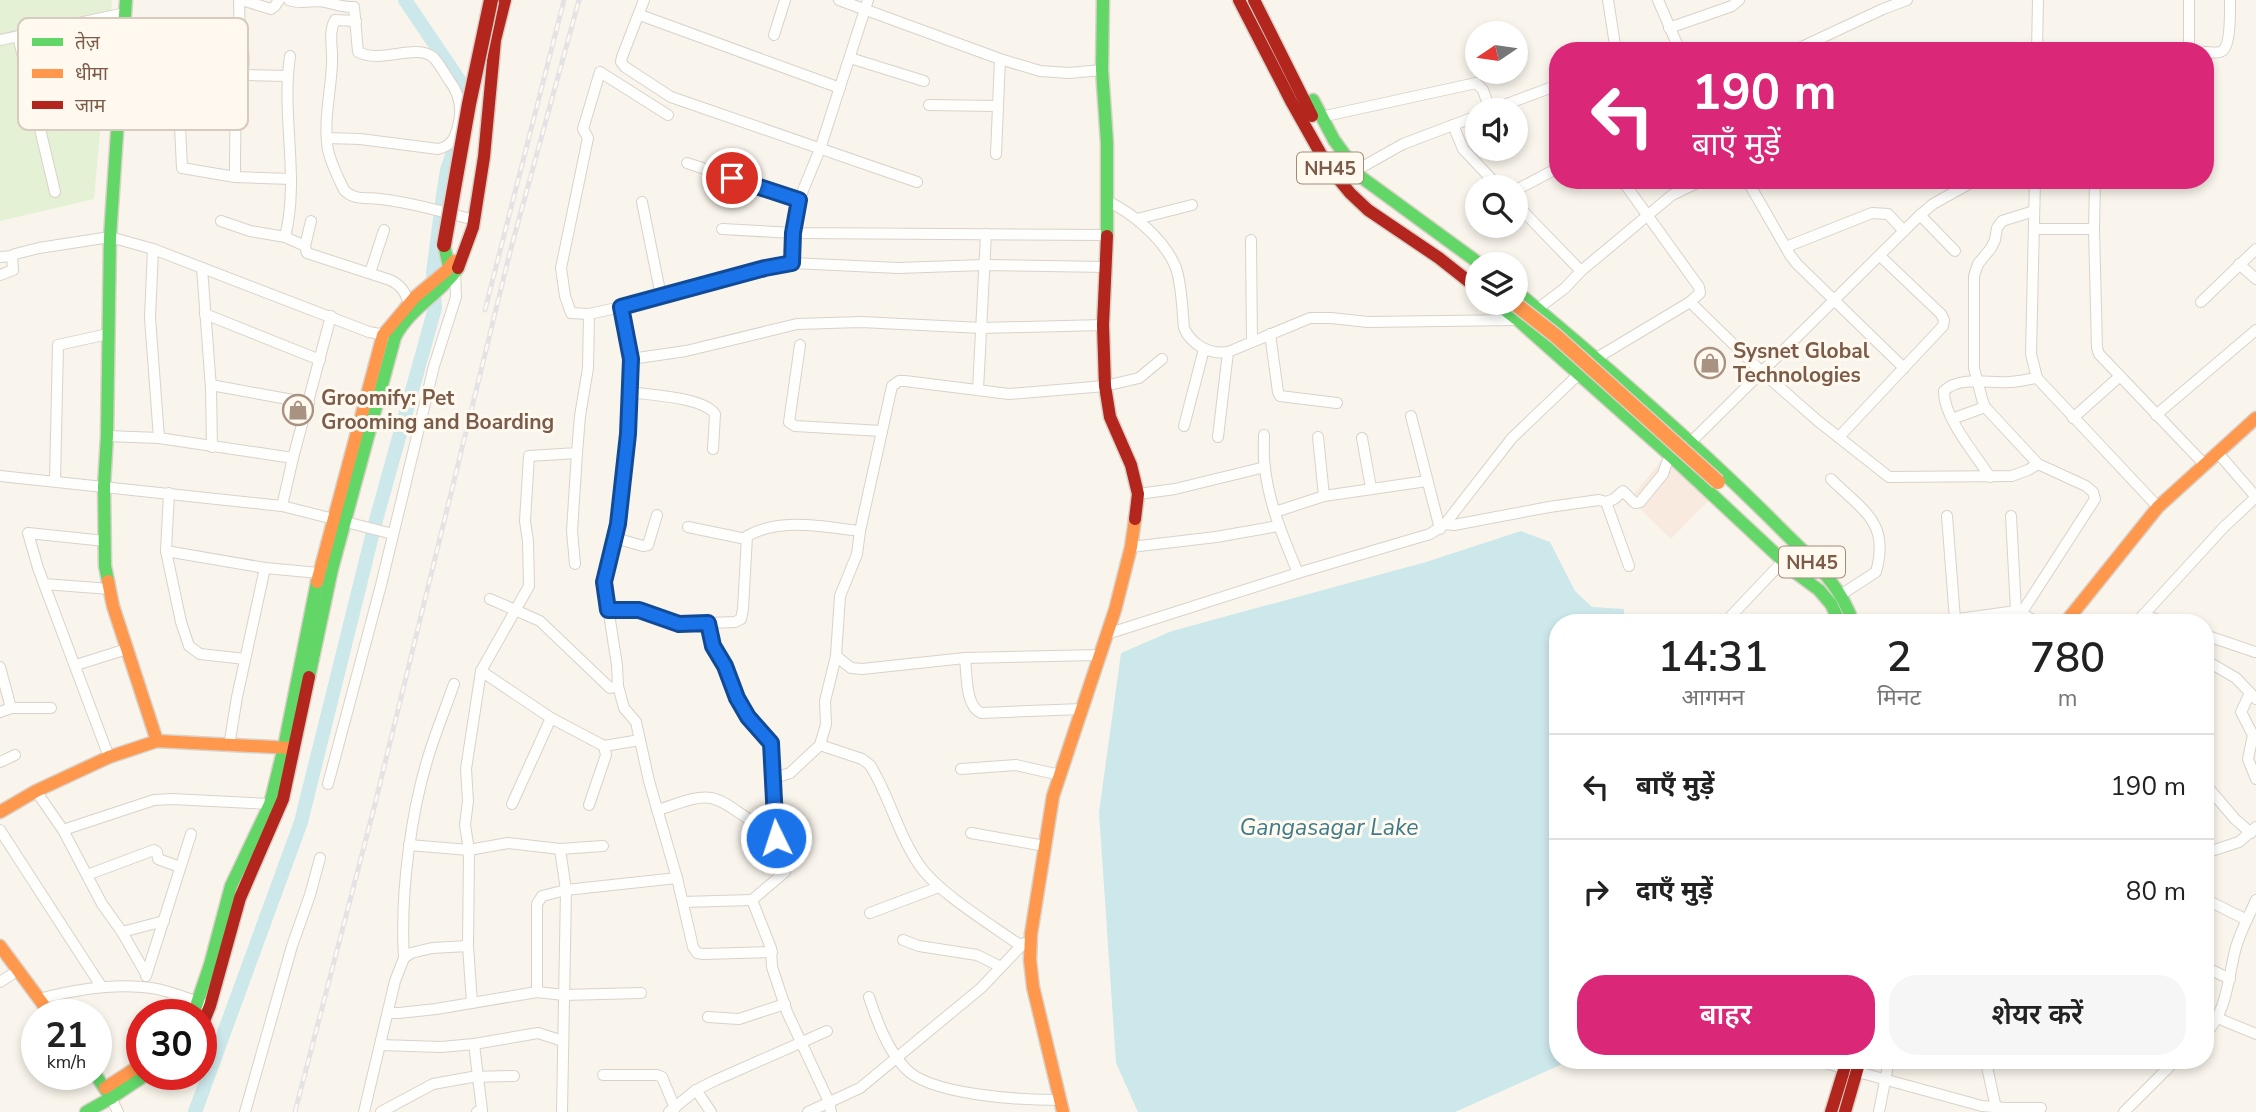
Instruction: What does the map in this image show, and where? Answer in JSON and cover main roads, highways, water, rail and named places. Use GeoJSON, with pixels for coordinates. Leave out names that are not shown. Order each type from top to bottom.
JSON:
{"type":"FeatureCollection","features":[{"type":"Feature","properties":{"kind":"main road"},"geometry":{"type":"LineString","coordinates":[[451,270],[444,245],[491,0]]}},
{"type":"Feature","properties":{"kind":"main road"},"geometry":{"type":"LineString","coordinates":[[451,270],[464,236],[484,101],[487,40],[497,0]]}},
{"type":"Feature","properties":{"kind":"main road"},"geometry":{"type":"LineString","coordinates":[[202,999],[231,887],[270,804],[290,748],[389,336],[402,324],[414,302],[461,264],[473,227],[489,119],[495,40],[505,0]]}},
{"type":"Feature","properties":{"kind":"main road"},"geometry":{"type":"LineString","coordinates":[[1062,1106],[1034,987],[1030,960],[1031,934],[1054,796],[1107,634],[1131,547],[1138,494],[1131,465],[1110,417],[1105,386],[1103,326],[1107,143],[1102,70],[1103,0]]}},
{"type":"Feature","properties":{"kind":"main road","name":"NH45"},"geometry":{"type":"LineString","coordinates":[[1240,0],[1327,165],[1368,210],[1465,279]]}},
{"type":"Feature","properties":{"kind":"main road"},"geometry":{"type":"LineString","coordinates":[[1254,0],[1330,152],[1343,171],[1366,194],[1465,266]]}},
{"type":"Feature","properties":{"kind":"main road","name":"NH45"},"geometry":{"type":"LineString","coordinates":[[1264,0],[1321,117],[1355,171],[1380,193],[1465,253]]}},
{"type":"Feature","properties":{"kind":"main road"},"geometry":{"type":"LineString","coordinates":[[116,130],[110,237],[104,486],[105,566],[127,649],[157,741]]}},
{"type":"Feature","properties":{"kind":"main road","name":"NH45"},"geometry":{"type":"LineString","coordinates":[[1528,301],[1728,476],[1832,581],[1842,594],[1850,614]]}},
{"type":"Feature","properties":{"kind":"main road"},"geometry":{"type":"LineString","coordinates":[[1528,314],[1718,482],[1759,508]]}},
{"type":"Feature","properties":{"kind":"main road","name":"NH45"},"geometry":{"type":"LineString","coordinates":[[1512,315],[1673,458],[1783,561],[1819,590],[1836,614]]}},
{"type":"Feature","properties":{"kind":"main road"},"geometry":{"type":"LineString","coordinates":[[2072,614],[2158,507],[2256,418]]}},
{"type":"Feature","properties":{"kind":"main road"},"geometry":{"type":"LineString","coordinates":[[1718,482],[1721,493],[1742,524]]}},
{"type":"Feature","properties":{"kind":"main road"},"geometry":{"type":"LineString","coordinates":[[203,999],[240,898],[279,809],[319,573],[345,522]]}},
{"type":"Feature","properties":{"kind":"main road"},"geometry":{"type":"LineString","coordinates":[[0,812],[36,791],[109,757],[157,741],[290,748]]}},
{"type":"Feature","properties":{"kind":"main road"},"geometry":{"type":"LineString","coordinates":[[0,946],[32,999]]}},
{"type":"Feature","properties":{"kind":"main road"},"geometry":{"type":"LineString","coordinates":[[0,960],[5,978],[24,985],[39,999]]}},
{"type":"Feature","properties":{"kind":"main road"},"geometry":{"type":"LineString","coordinates":[[1831,1112],[1850,1069]]}},
{"type":"Feature","properties":{"kind":"main road"},"geometry":{"type":"LineString","coordinates":[[1844,1112],[1851,1069]]}},
{"type":"Feature","properties":{"kind":"main road"},"geometry":{"type":"LineString","coordinates":[[108,1101],[126,1081]]}},
{"type":"Feature","properties":{"kind":"main road"},"geometry":{"type":"LineString","coordinates":[[88,1111],[126,1089]]}},
{"type":"Feature","properties":{"kind":"water","name":"Gangasagar Lake"},"geometry":{"type":"Polygon","coordinates":[[[1521,531],[1550,542],[1575,591],[1592,607],[1624,609],[1624,614],[1549,614],[1549,1069],[1551,1069],[1455,1112],[1138,1112],[1116,1063],[1099,812],[1121,653],[1172,631],[1426,562],[1521,531]]]}},
{"type":"Feature","properties":{"kind":"waterway"},"geometry":{"type":"LineString","coordinates":[[405,0],[461,83],[464,113]]}},
{"type":"Feature","properties":{"kind":"waterway"},"geometry":{"type":"LineString","coordinates":[[442,202],[447,170],[460,132]]}},
{"type":"Feature","properties":{"kind":"waterway"},"geometry":{"type":"LineString","coordinates":[[195,1112],[301,822],[376,520],[435,308],[433,273],[440,219]]}},
{"type":"Feature","properties":{"kind":"railway"},"geometry":{"type":"LineString","coordinates":[[485,310],[564,0]]}},
{"type":"Feature","properties":{"kind":"railway"},"geometry":{"type":"LineString","coordinates":[[295,1112],[374,808],[510,252],[579,0]]}},
{"type":"Feature","properties":{"kind":"place","name":"Sysnet Global Technologies"},"geometry":{"type":"Point","coordinates":[1710,363]}},
{"type":"Feature","properties":{"kind":"place","name":"Groomify: Pet Grooming and Boarding"},"geometry":{"type":"Point","coordinates":[298,410]}}]}
